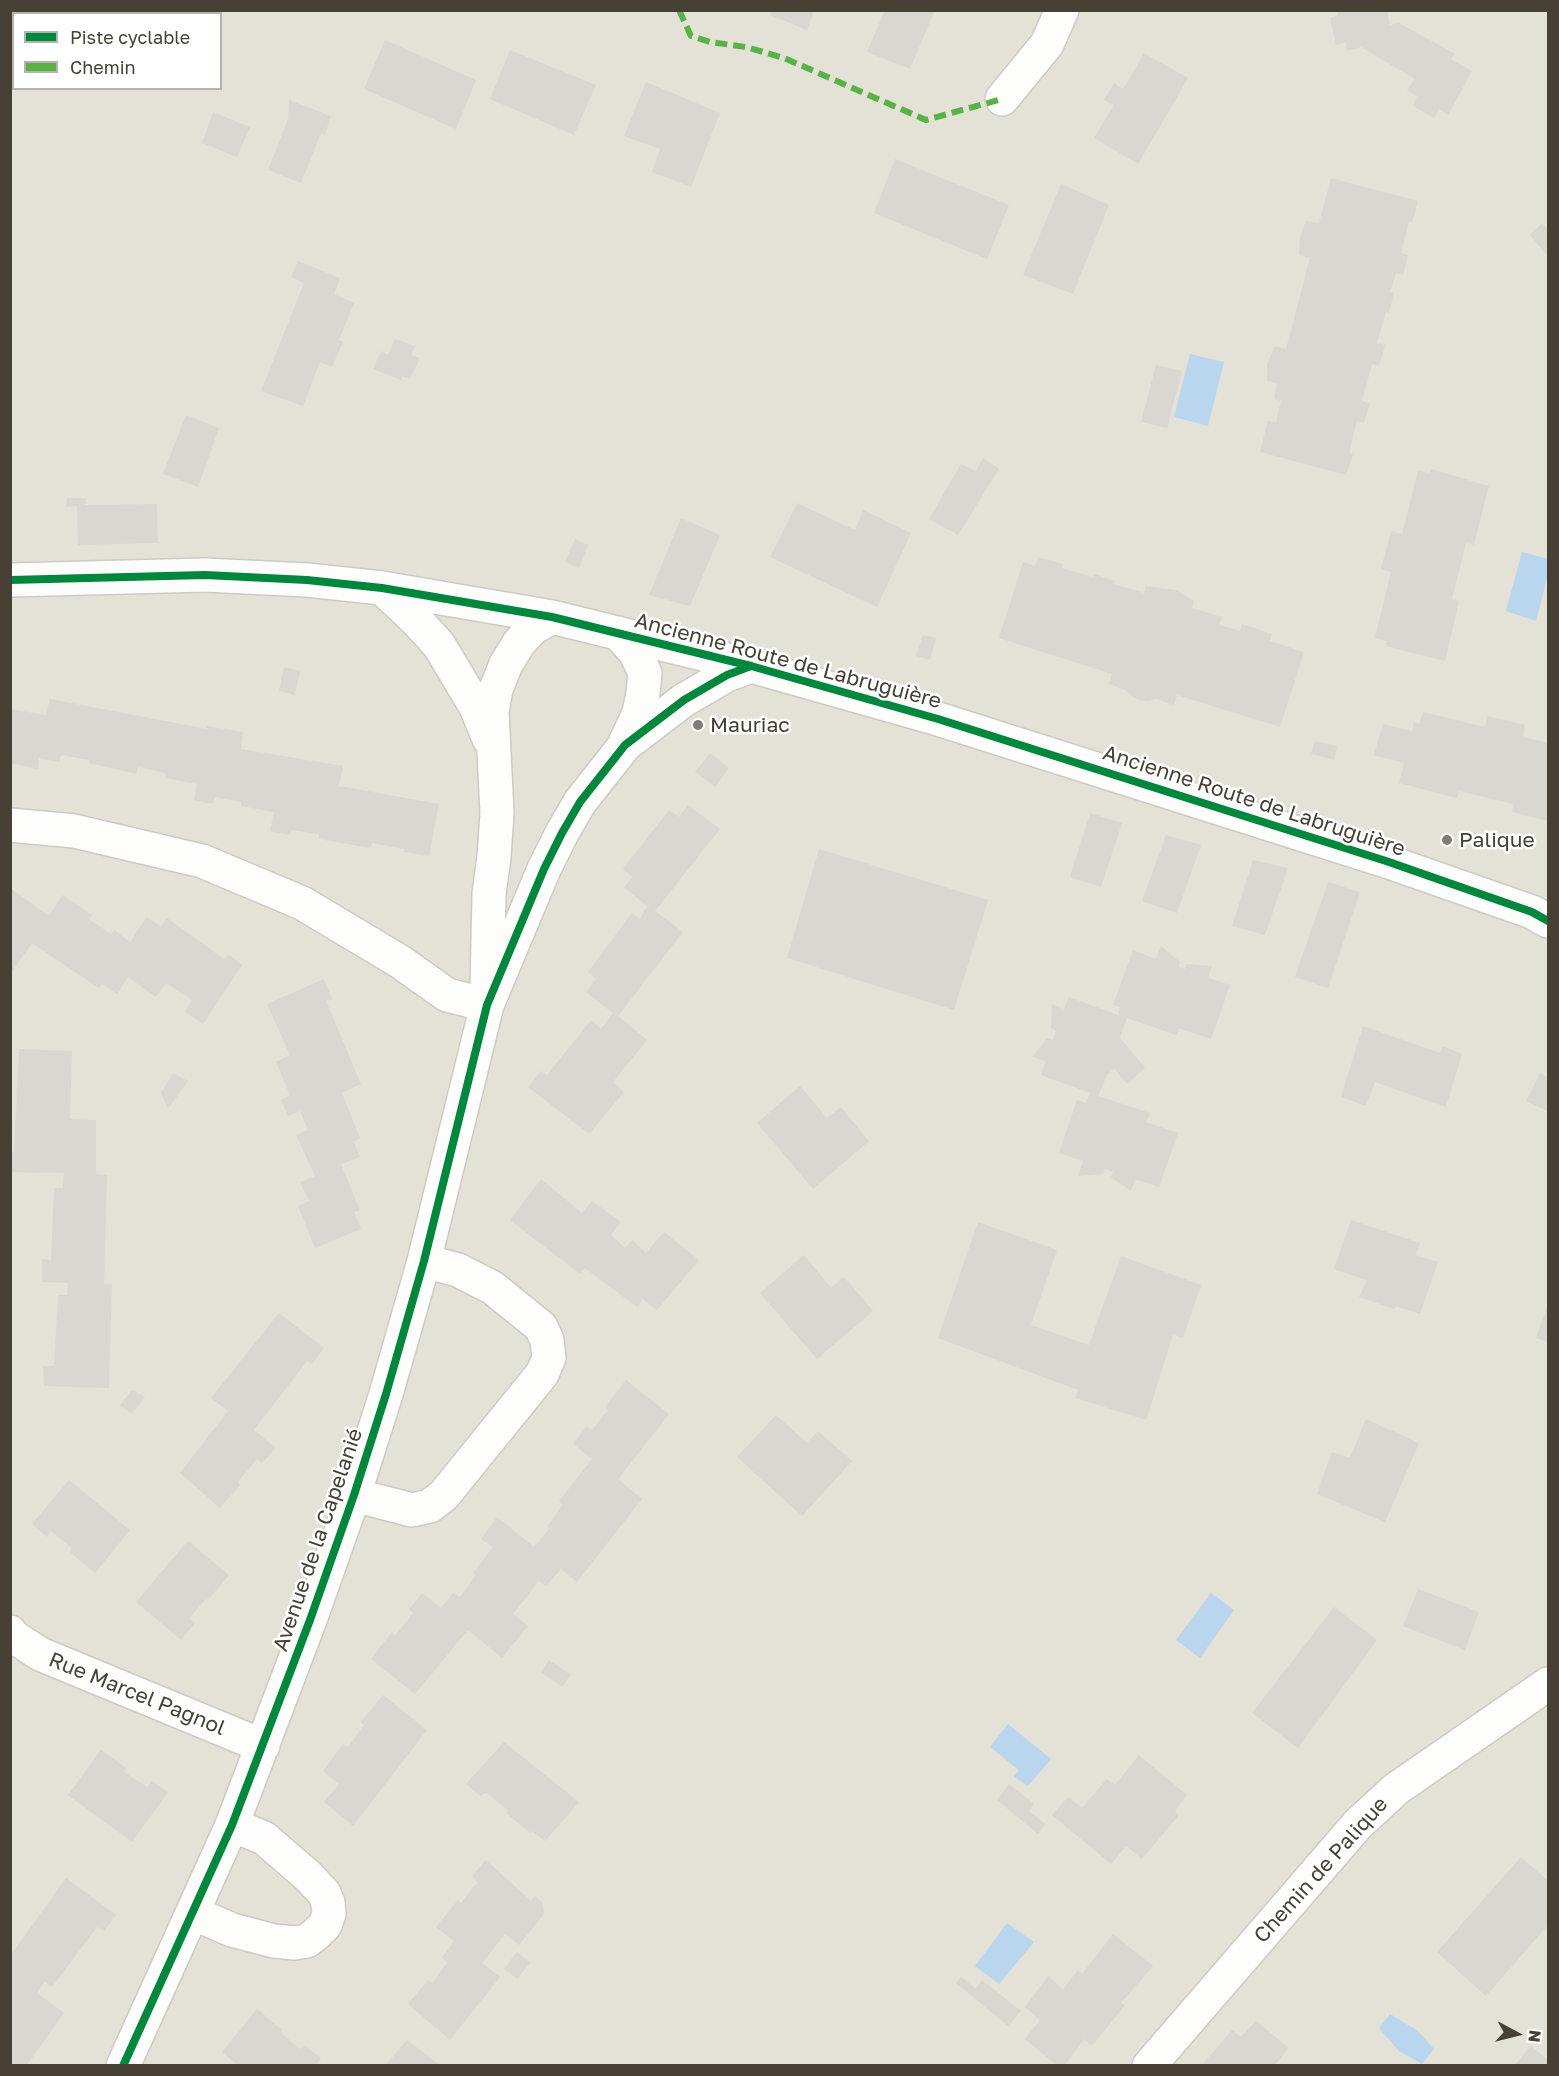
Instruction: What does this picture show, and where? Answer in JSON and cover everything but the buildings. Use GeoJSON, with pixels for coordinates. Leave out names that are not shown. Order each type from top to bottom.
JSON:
{"type":"FeatureCollection","features":[{"type":"Feature","properties":{"kind":"street"},"geometry":{"type":"LineString","coordinates":[[1002,99],[1047,44],[1062,10]]}},
{"type":"Feature","properties":{"kind":"street","name":"Ancienne Route de Labruguière"},"geometry":{"type":"LineString","coordinates":[[10,580],[205,575],[308,580],[382,588],[552,617],[751,666],[972,730],[1386,861],[1543,916]]}},
{"type":"Feature","properties":{"kind":"street"},"geometry":{"type":"LineString","coordinates":[[382,588],[439,645],[476,707],[493,748]]}},
{"type":"Feature","properties":{"kind":"street"},"geometry":{"type":"LineString","coordinates":[[487,1005],[489,894],[497,813],[492,712],[496,689],[506,664],[519,643],[533,628],[552,617]]}},
{"type":"Feature","properties":{"kind":"street"},"geometry":{"type":"LineString","coordinates":[[618,633],[635,652],[645,673],[644,693],[639,712],[625,744]]}},
{"type":"Feature","properties":{"kind":"street"},"geometry":{"type":"LineString","coordinates":[[487,1005],[544,869],[562,833],[596,780],[625,744],[684,700],[728,675],[751,666]]}},
{"type":"Feature","properties":{"kind":"street"},"geometry":{"type":"LineString","coordinates":[[10,825],[74,831],[202,861],[303,903],[399,962],[447,995],[487,1005]]}},
{"type":"Feature","properties":{"kind":"street","name":"Avenue de la Capelanié"},"geometry":{"type":"LineString","coordinates":[[123,2066],[232,1825],[354,1495],[424,1261],[487,1005]]}},
{"type":"Feature","properties":{"kind":"street"},"geometry":{"type":"LineString","coordinates":[[354,1495],[412,1510],[430,1506],[444,1495],[543,1374],[549,1358],[547,1340],[541,1328],[493,1288],[458,1270],[424,1261]]}},
{"type":"Feature","properties":{"kind":"street","name":"Rue Marcel Pagnol"},"geometry":{"type":"LineString","coordinates":[[12,1637],[40,1654],[263,1746]]}},
{"type":"Feature","properties":{"kind":"street","name":"Chemin de Palique"},"geometry":{"type":"LineString","coordinates":[[1149,2066],[1358,1824],[1396,1789],[1548,1684]]}},
{"type":"Feature","properties":{"kind":"street"},"geometry":{"type":"LineString","coordinates":[[193,1913],[232,1930],[274,1941],[295,1943],[307,1941],[325,1925],[329,1914],[324,1893],[264,1838],[232,1825]]}},
{"type":"Feature","properties":{"kind":"shaded area"},"geometry":{"type":"Polygon","coordinates":[[[11,11],[1548,11],[1548,2065],[11,2065],[11,11]]]}},
{"type":"Feature","properties":{"kind":"water"},"geometry":{"type":"Polygon","coordinates":[[[1190,354],[1224,362],[1208,426],[1174,417],[1190,354]]]}},
{"type":"Feature","properties":{"kind":"water"},"geometry":{"type":"Polygon","coordinates":[[[1522,552],[1548,559],[1548,575],[1536,621],[1506,611],[1522,552]]]}},
{"type":"Feature","properties":{"kind":"water"},"geometry":{"type":"Polygon","coordinates":[[[1211,1593],[1234,1610],[1200,1658],[1176,1640],[1211,1593]]]}},
{"type":"Feature","properties":{"kind":"water"},"geometry":{"type":"Polygon","coordinates":[[[1008,1724],[1051,1759],[1028,1786],[1014,1776],[1019,1770],[990,1747],[1008,1724]]]}},
{"type":"Feature","properties":{"kind":"water"},"geometry":{"type":"Polygon","coordinates":[[[1007,1923],[1034,1942],[999,1984],[975,1966],[1007,1923]]]}},
{"type":"Feature","properties":{"kind":"water"},"geometry":{"type":"Polygon","coordinates":[[[1390,2014],[1418,2031],[1434,2049],[1422,2064],[1399,2051],[1379,2028],[1390,2014]]]}},
{"type":"Feature","properties":{"kind":"marked path"},"geometry":{"type":"LineString","coordinates":[[679,10],[691,36],[710,42],[746,47],[784,58],[926,120],[1002,99]]}},
{"type":"Feature","properties":{"kind":"cycle path"},"geometry":{"type":"LineString","coordinates":[[10,580],[205,575],[307,580],[382,588],[552,617],[751,666],[938,719],[1386,861],[1532,912],[1548,921]]}},
{"type":"Feature","properties":{"kind":"cycle path"},"geometry":{"type":"LineString","coordinates":[[123,2066],[232,1825],[310,1620],[354,1495],[424,1261],[487,1005],[544,869],[580,802],[625,745],[684,700],[727,675],[751,666]]}},
{"type":"Feature","properties":{"kind":"place","name":"Mauriac"},"geometry":{"type":"Point","coordinates":[698,725]}},
{"type":"Feature","properties":{"kind":"place","name":"Palique"},"geometry":{"type":"Point","coordinates":[1447,840]}}]}
